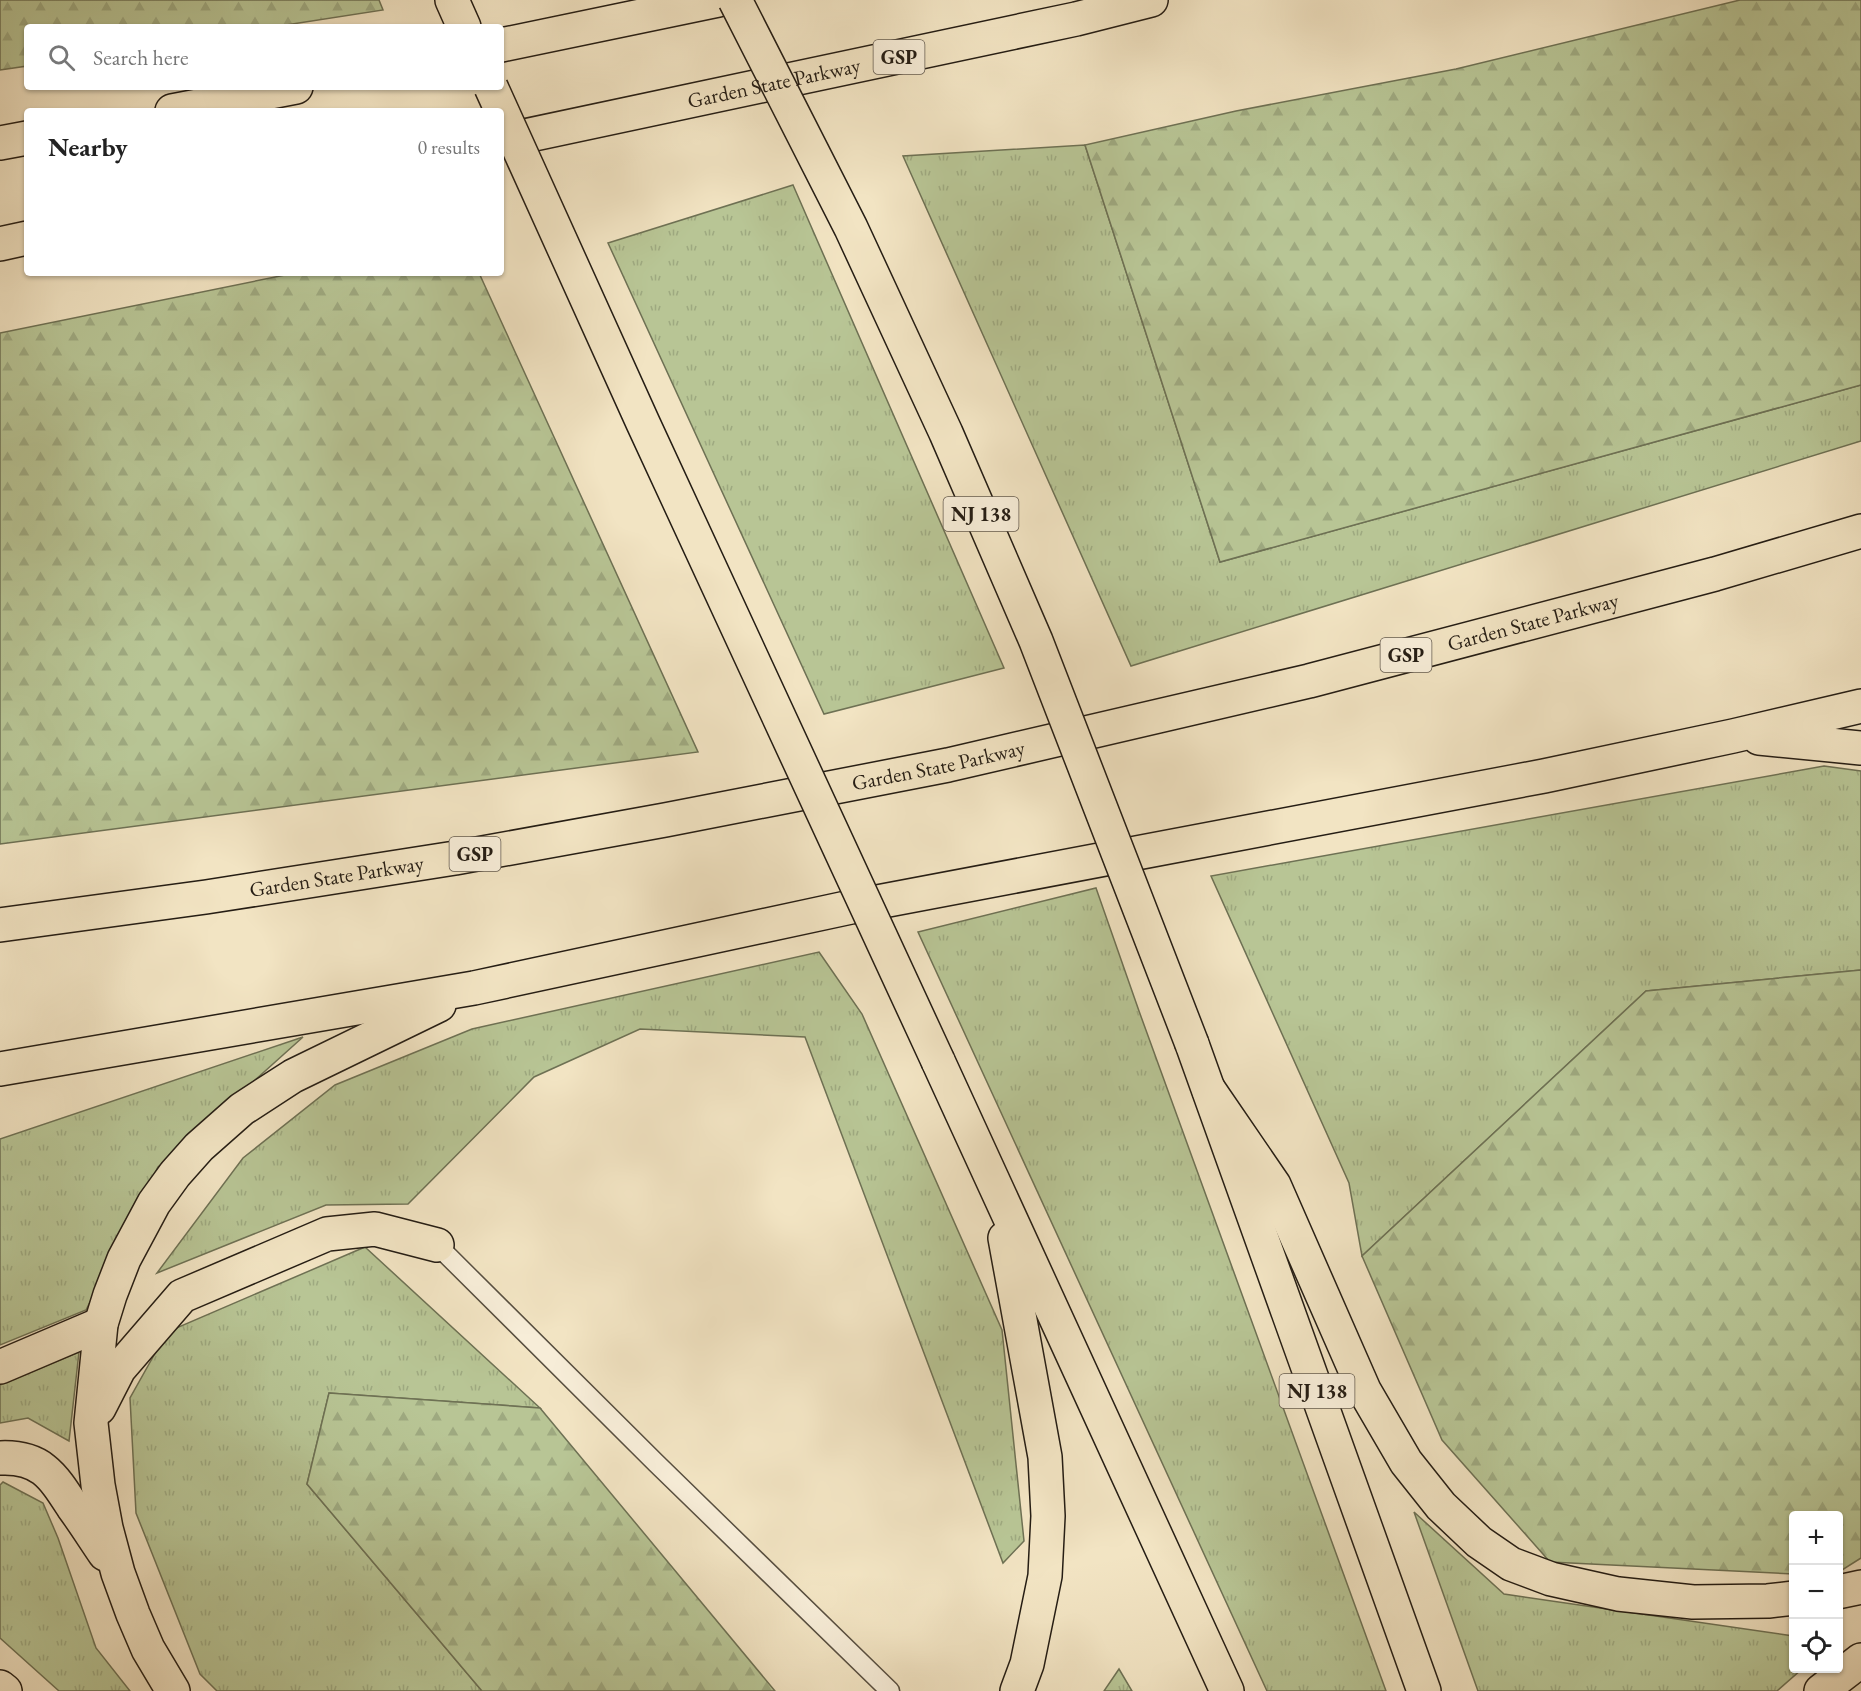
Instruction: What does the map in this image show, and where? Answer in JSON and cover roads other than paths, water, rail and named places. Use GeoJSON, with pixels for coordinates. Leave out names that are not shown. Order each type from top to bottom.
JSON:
{"type":"FeatureCollection","features":[{"type":"Feature","properties":{"kind":"highway"},"geometry":{"type":"LineString","coordinates":[[452,0],[463,24]]}},
{"type":"Feature","properties":{"kind":"highway"},"geometry":{"type":"LineString","coordinates":[[504,44],[718,0]]}},
{"type":"Feature","properties":{"kind":"highway","name":"NJ 138"},"geometry":{"type":"LineString","coordinates":[[735,0],[851,228],[951,444],[1036,641],[1192,1044],[1425,1691]]}},
{"type":"Feature","properties":{"kind":"highway","name":"Garden State Parkway"},"geometry":{"type":"LineString","coordinates":[[504,140],[1053,24],[1151,0]]}},
{"type":"Feature","properties":{"kind":"highway"},"geometry":{"type":"LineString","coordinates":[[188,108],[280,90]]}},
{"type":"Feature","properties":{"kind":"highway"},"geometry":{"type":"LineString","coordinates":[[492,90],[501,108]]}},
{"type":"Feature","properties":{"kind":"highway"},"geometry":{"type":"LineString","coordinates":[[504,116],[648,434],[1227,1691]]}},
{"type":"Feature","properties":{"kind":"highway"},"geometry":{"type":"LineString","coordinates":[[0,143],[24,139]]}},
{"type":"Feature","properties":{"kind":"highway"},"geometry":{"type":"LineString","coordinates":[[0,244],[24,239]]}},
{"type":"Feature","properties":{"kind":"highway","name":"Garden State Parkway"},"geometry":{"type":"LineString","coordinates":[[0,925],[206,897],[455,858],[948,765],[1310,681],[1715,574],[1861,531]]}},
{"type":"Feature","properties":{"kind":"highway"},"geometry":{"type":"LineString","coordinates":[[0,1069],[474,988],[851,908],[1544,776],[1861,706]]}},
{"type":"Feature","properties":{"kind":"highway"},"geometry":{"type":"LineString","coordinates":[[1733,736],[1861,748]]}},
{"type":"Feature","properties":{"kind":"highway"},"geometry":{"type":"LineString","coordinates":[[173,1691],[148,1649],[118,1573],[98,1485],[91,1423],[100,1324],[124,1259],[154,1203],[175,1174],[199,1147],[242,1108],[293,1076],[474,988]]}},
{"type":"Feature","properties":{"kind":"highway"},"geometry":{"type":"LineString","coordinates":[[1209,1090],[1274,1185],[1364,1390],[1406,1462],[1441,1506],[1479,1542],[1511,1564],[1551,1580],[1618,1594],[1693,1602],[1789,1599]]}},
{"type":"Feature","properties":{"kind":"highway"},"geometry":{"type":"LineString","coordinates":[[996,1189],[1045,1457],[1048,1516],[1045,1576],[1027,1664],[1017,1691]]}},
{"type":"Feature","properties":{"kind":"highway"},"geometry":{"type":"LineString","coordinates":[[91,1423],[119,1369],[182,1296],[327,1234],[375,1229],[438,1245]]}},
{"type":"Feature","properties":{"kind":"highway"},"geometry":{"type":"LineString","coordinates":[[0,1367],[100,1324]]}},
{"type":"Feature","properties":{"kind":"highway"},"geometry":{"type":"LineString","coordinates":[[0,1458],[15,1457],[35,1463],[52,1476],[118,1573]]}},
{"type":"Feature","properties":{"kind":"highway"},"geometry":{"type":"LineString","coordinates":[[1843,1591],[1861,1587]]}},
{"type":"Feature","properties":{"kind":"highway"},"geometry":{"type":"LineString","coordinates":[[1821,1691],[1861,1660]]}},
{"type":"Feature","properties":{"kind":"highway"},"geometry":{"type":"LineString","coordinates":[[0,1687],[5,1691]]}},
{"type":"Feature","properties":{"kind":"lane"},"geometry":{"type":"LineString","coordinates":[[438,1245],[656,1463],[890,1691]]}}]}
